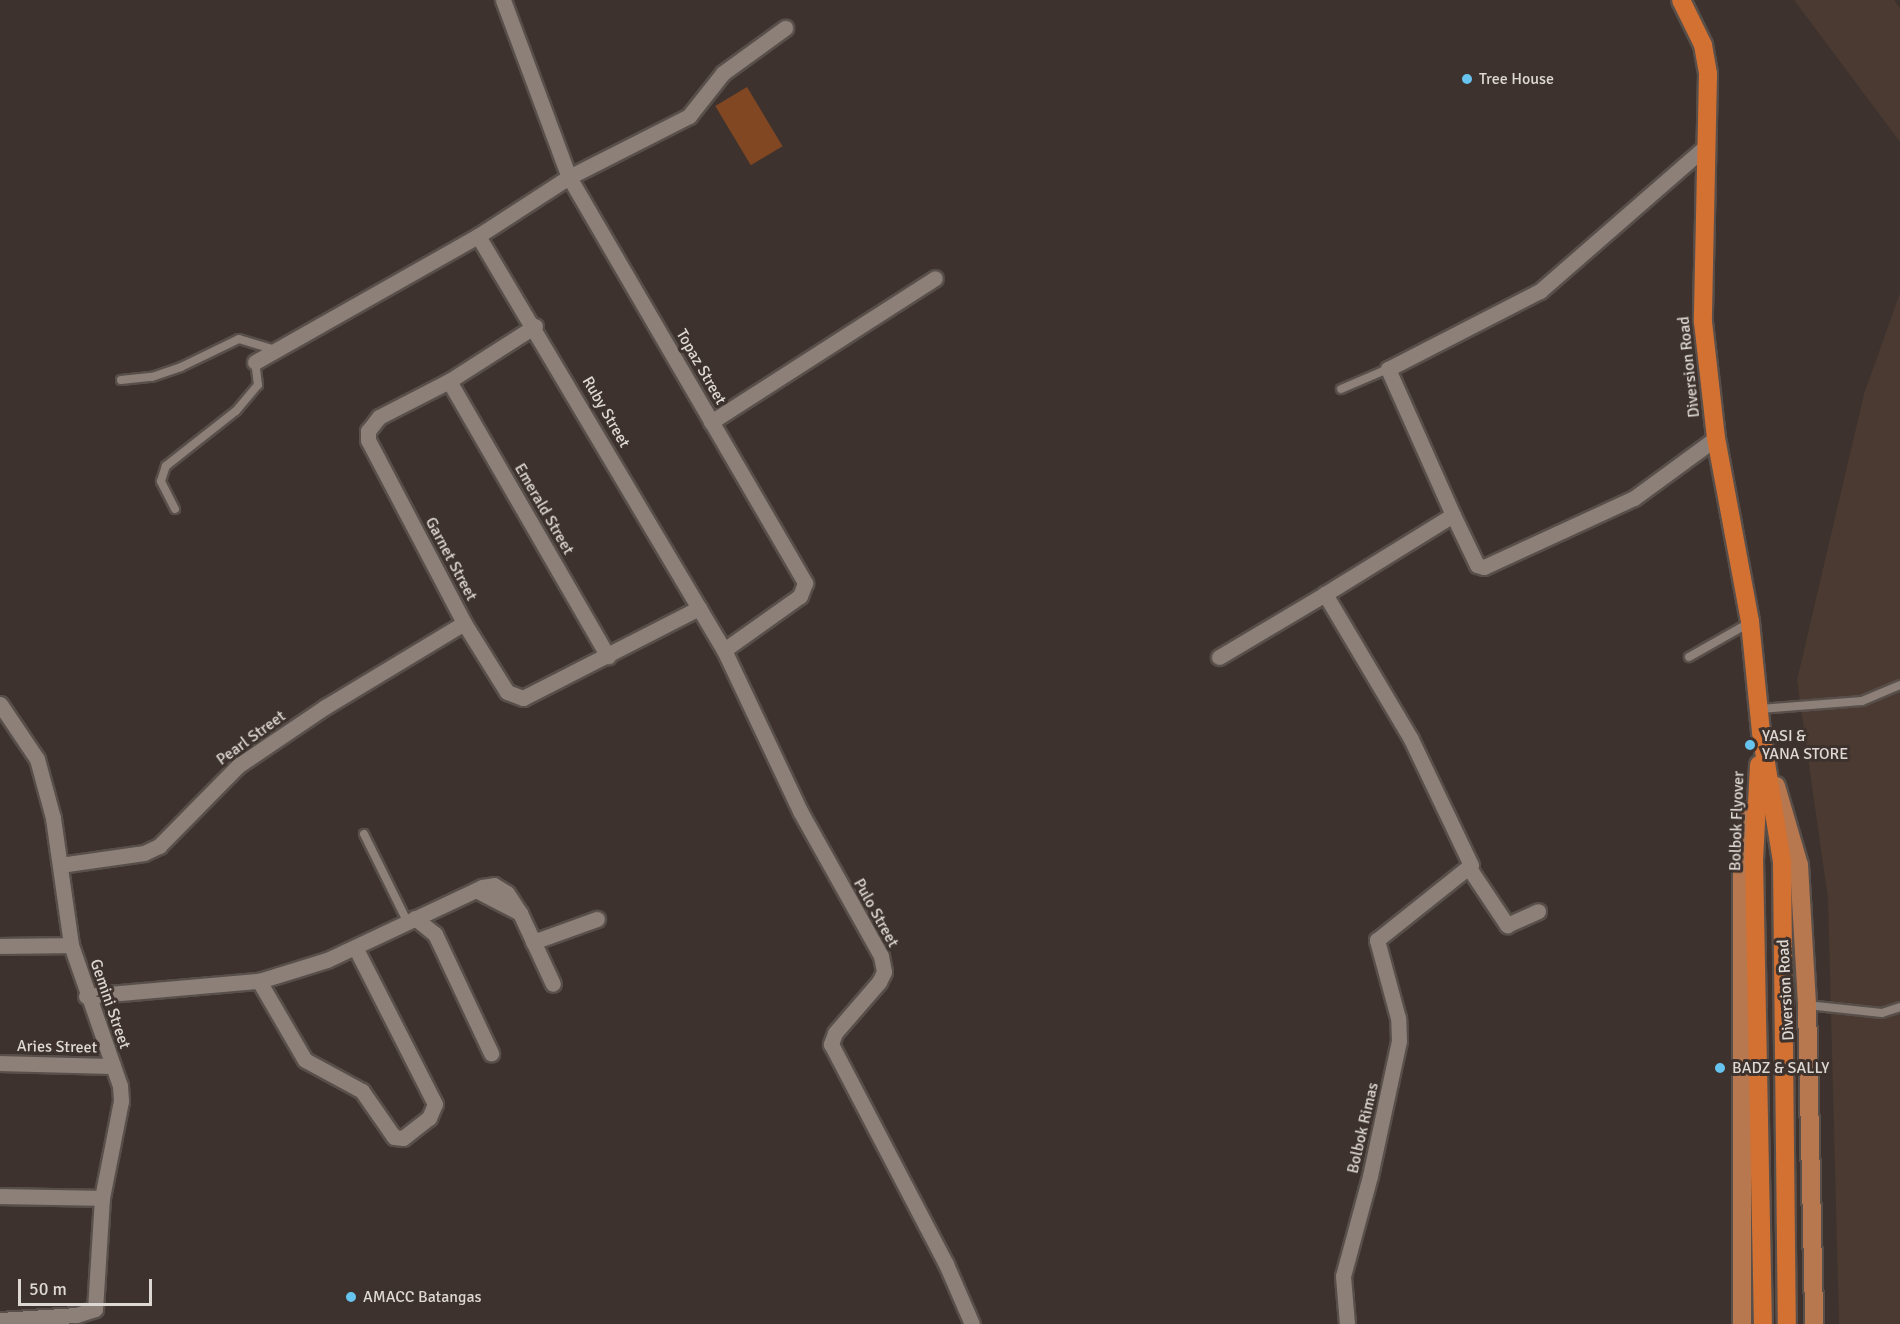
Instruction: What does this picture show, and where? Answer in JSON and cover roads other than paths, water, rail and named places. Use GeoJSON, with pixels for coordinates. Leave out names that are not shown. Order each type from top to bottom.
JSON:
{"type":"FeatureCollection","features":[{"type":"Feature","properties":{"kind":"highway","name":"Diversion Road"},"geometry":{"type":"LineString","coordinates":[[1681,0],[1698,33],[1706,59],[1703,322],[1716,438],[1750,622],[1761,732]]}},
{"type":"Feature","properties":{"kind":"highway","name":"Bolbok Flyover"},"geometry":{"type":"LineString","coordinates":[[1761,732],[1782,862],[1787,1324]]}},
{"type":"Feature","properties":{"kind":"highway","name":"Bolbok Flyover"},"geometry":{"type":"LineString","coordinates":[[1761,732],[1754,860],[1763,1324]]}},
{"type":"Feature","properties":{"kind":"main road","name":"Diversion Road"},"geometry":{"type":"LineString","coordinates":[[1761,732],[1799,865],[1807,1005],[1814,1324]]}},
{"type":"Feature","properties":{"kind":"main road","name":"Diversion Road"},"geometry":{"type":"LineString","coordinates":[[1742,1324],[1742,866],[1761,732]]}},
{"type":"Feature","properties":{"kind":"street","name":"Topaz Street"},"geometry":{"type":"LineString","coordinates":[[503,0],[569,177],[805,583],[800,596],[724,650]]}},
{"type":"Feature","properties":{"kind":"street"},"geometry":{"type":"LineString","coordinates":[[255,362],[478,236],[569,177],[689,116],[723,73],[785,28]]}},
{"type":"Feature","properties":{"kind":"street"},"geometry":{"type":"LineString","coordinates":[[1705,147],[1540,291],[1388,369],[1477,565],[1484,567],[1634,498],[1716,438]]}},
{"type":"Feature","properties":{"kind":"street","name":"Ruby Street"},"geometry":{"type":"LineString","coordinates":[[478,236],[535,326],[699,608]]}},
{"type":"Feature","properties":{"kind":"street"},"geometry":{"type":"LineString","coordinates":[[711,422],[935,278]]}},
{"type":"Feature","properties":{"kind":"street"},"geometry":{"type":"LineString","coordinates":[[448,381],[535,326]]}},
{"type":"Feature","properties":{"kind":"street","name":"Garnet Street"},"geometry":{"type":"LineString","coordinates":[[448,381],[379,417],[368,430],[368,441],[464,623],[507,692],[516,697],[530,697],[608,656]]}},
{"type":"Feature","properties":{"kind":"street","name":"Emerald Street"},"geometry":{"type":"LineString","coordinates":[[448,381],[608,656]]}},
{"type":"Feature","properties":{"kind":"street"},"geometry":{"type":"LineString","coordinates":[[1220,657],[1453,515]]}},
{"type":"Feature","properties":{"kind":"street"},"geometry":{"type":"LineString","coordinates":[[1325,594],[1411,739],[1470,861],[1469,868],[1507,925],[1538,911]]}},
{"type":"Feature","properties":{"kind":"street"},"geometry":{"type":"LineString","coordinates":[[608,656],[699,608]]}},
{"type":"Feature","properties":{"kind":"street","name":"Pulo Street"},"geometry":{"type":"LineString","coordinates":[[699,608],[724,650],[800,811],[881,956],[884,972],[879,982],[831,1044],[946,1264],[972,1324]]}},
{"type":"Feature","properties":{"kind":"street","name":"Pearl Street"},"geometry":{"type":"LineString","coordinates":[[60,865],[144,853],[159,846],[183,826],[239,765],[325,707],[464,623]]}},
{"type":"Feature","properties":{"kind":"street","name":"Gemini Street"},"geometry":{"type":"LineString","coordinates":[[0,704],[37,759],[53,818],[71,945],[86,996],[113,1066],[121,1101],[102,1198],[97,1303],[88,1313],[0,1320]]}},
{"type":"Feature","properties":{"kind":"street","name":"Bolbok Rimas"},"geometry":{"type":"LineString","coordinates":[[1347,1324],[1343,1276],[1370,1176],[1399,1041],[1398,1018],[1377,940],[1469,868]]}},
{"type":"Feature","properties":{"kind":"street"},"geometry":{"type":"LineString","coordinates":[[86,996],[259,981],[355,947],[476,890],[501,887],[520,913],[553,984]]}},
{"type":"Feature","properties":{"kind":"street"},"geometry":{"type":"LineString","coordinates":[[534,942],[597,919]]}},
{"type":"Feature","properties":{"kind":"street"},"geometry":{"type":"LineString","coordinates":[[411,920],[435,934],[492,1053]]}},
{"type":"Feature","properties":{"kind":"street"},"geometry":{"type":"LineString","coordinates":[[0,946],[71,945]]}},
{"type":"Feature","properties":{"kind":"street"},"geometry":{"type":"LineString","coordinates":[[259,981],[305,1060],[362,1091],[394,1137],[403,1138],[429,1118],[435,1104],[355,947]]}},
{"type":"Feature","properties":{"kind":"street","name":"Aries Street"},"geometry":{"type":"LineString","coordinates":[[0,1063],[113,1066]]}},
{"type":"Feature","properties":{"kind":"street"},"geometry":{"type":"LineString","coordinates":[[0,1196],[102,1198]]}},
{"type":"Feature","properties":{"kind":"lane"},"geometry":{"type":"LineString","coordinates":[[121,380],[171,371],[239,339],[273,350]]}},
{"type":"Feature","properties":{"kind":"lane"},"geometry":{"type":"LineString","coordinates":[[175,509],[161,481],[166,466],[209,435],[244,403],[258,385],[255,362]]}},
{"type":"Feature","properties":{"kind":"lane"},"geometry":{"type":"LineString","coordinates":[[1341,389],[1388,369]]}},
{"type":"Feature","properties":{"kind":"lane"},"geometry":{"type":"LineString","coordinates":[[1689,657],[1750,622]]}},
{"type":"Feature","properties":{"kind":"lane"},"geometry":{"type":"LineString","coordinates":[[1758,709],[1862,701],[1900,685]]}},
{"type":"Feature","properties":{"kind":"lane"},"geometry":{"type":"LineString","coordinates":[[364,834],[411,920]]}},
{"type":"Feature","properties":{"kind":"lane"},"geometry":{"type":"LineString","coordinates":[[1807,1005],[1882,1013],[1900,1007]]}},
{"type":"Feature","properties":{"kind":"place","name":"Tree House"},"geometry":{"type":"Point","coordinates":[1467,79]}},
{"type":"Feature","properties":{"kind":"place","name":"YASI & YANA STORE"},"geometry":{"type":"Point","coordinates":[1750,745]}},
{"type":"Feature","properties":{"kind":"place","name":"BADZ & SALLY"},"geometry":{"type":"Point","coordinates":[1720,1068]}},
{"type":"Feature","properties":{"kind":"place","name":"AMACC Batangas"},"geometry":{"type":"Point","coordinates":[351,1297]}}]}
